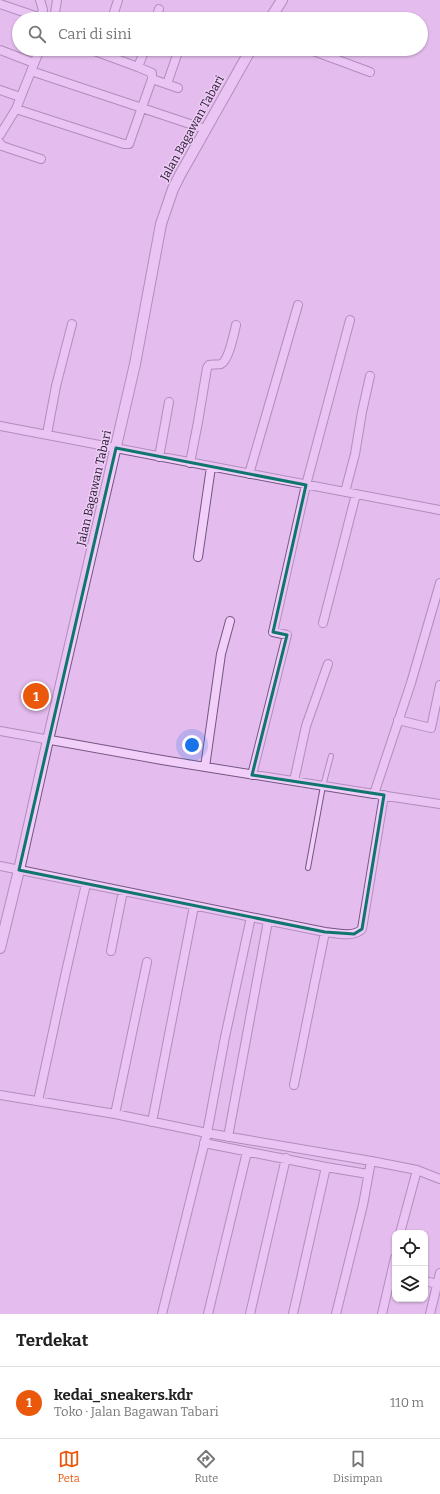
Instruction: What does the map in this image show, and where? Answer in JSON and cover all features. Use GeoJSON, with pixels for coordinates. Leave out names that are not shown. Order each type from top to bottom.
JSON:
{"type":"FeatureCollection","features":[{"type":"Feature","properties":{"kind":"street"},"geometry":{"type":"LineString","coordinates":[[40,0],[43,12]]}},
{"type":"Feature","properties":{"kind":"street"},"geometry":{"type":"LineString","coordinates":[[55,12],[58,0]]}},
{"type":"Feature","properties":{"kind":"street"},"geometry":{"type":"LineString","coordinates":[[114,12],[118,0]]}},
{"type":"Feature","properties":{"kind":"street"},"geometry":{"type":"LineString","coordinates":[[274,12],[282,0]]}},
{"type":"Feature","properties":{"kind":"street"},"geometry":{"type":"LineString","coordinates":[[0,4],[24,12]]}},
{"type":"Feature","properties":{"kind":"street"},"geometry":{"type":"LineString","coordinates":[[0,50],[12,55]]}},
{"type":"Feature","properties":{"kind":"street"},"geometry":{"type":"LineString","coordinates":[[16,56],[34,63]]}},
{"type":"Feature","properties":{"kind":"street"},"geometry":{"type":"LineString","coordinates":[[0,133],[16,108],[37,56]]}},
{"type":"Feature","properties":{"kind":"street"},"geometry":{"type":"LineString","coordinates":[[16,108],[126,144],[130,143],[152,79],[152,73],[113,56]]}},
{"type":"Feature","properties":{"kind":"street"},"geometry":{"type":"LineString","coordinates":[[138,67],[142,56]]}},
{"type":"Feature","properties":{"kind":"street"},"geometry":{"type":"LineString","coordinates":[[167,84],[177,56]]}},
{"type":"Feature","properties":{"kind":"street","name":"Jalan Bagawan Tabari"},"geometry":{"type":"LineString","coordinates":[[0,948],[135,364],[161,224],[173,188],[247,56]]}},
{"type":"Feature","properties":{"kind":"street"},"geometry":{"type":"LineString","coordinates":[[327,56],[370,72]]}},
{"type":"Feature","properties":{"kind":"street"},"geometry":{"type":"LineString","coordinates":[[31,71],[205,129]]}},
{"type":"Feature","properties":{"kind":"street"},"geometry":{"type":"LineString","coordinates":[[152,79],[178,88]]}},
{"type":"Feature","properties":{"kind":"street"},"geometry":{"type":"LineString","coordinates":[[0,90],[20,97]]}},
{"type":"Feature","properties":{"kind":"street"},"geometry":{"type":"LineString","coordinates":[[0,143],[2,146],[41,159]]}},
{"type":"Feature","properties":{"kind":"street"},"geometry":{"type":"LineString","coordinates":[[249,474],[298,305]]}},
{"type":"Feature","properties":{"kind":"street"},"geometry":{"type":"LineString","coordinates":[[252,775],[287,635],[273,632],[306,485],[350,320]]}},
{"type":"Feature","properties":{"kind":"street"},"geometry":{"type":"LineString","coordinates":[[47,434],[56,386],[72,324]]}},
{"type":"Feature","properties":{"kind":"street"},"geometry":{"type":"LineString","coordinates":[[190,463],[207,368],[209,365],[221,364],[224,361],[227,356],[236,325]]}},
{"type":"Feature","properties":{"kind":"street"},"geometry":{"type":"LineString","coordinates":[[345,492],[355,454],[370,376]]}},
{"type":"Feature","properties":{"kind":"street"},"geometry":{"type":"LineString","coordinates":[[159,457],[169,402]]}},
{"type":"Feature","properties":{"kind":"street"},"geometry":{"type":"LineString","coordinates":[[0,426],[440,510]]}},
{"type":"Feature","properties":{"kind":"street"},"geometry":{"type":"LineString","coordinates":[[198,558],[211,467]]}},
{"type":"Feature","properties":{"kind":"street"},"geometry":{"type":"LineString","coordinates":[[323,623],[356,494]]}},
{"type":"Feature","properties":{"kind":"street"},"geometry":{"type":"LineString","coordinates":[[374,794],[411,683],[440,583]]}},
{"type":"Feature","properties":{"kind":"street"},"geometry":{"type":"LineString","coordinates":[[205,767],[221,654],[230,621]]}},
{"type":"Feature","properties":{"kind":"street"},"geometry":{"type":"LineString","coordinates":[[294,782],[306,726],[328,664]]}},
{"type":"Feature","properties":{"kind":"street"},"geometry":{"type":"LineString","coordinates":[[398,720],[431,728],[440,686]]}},
{"type":"Feature","properties":{"kind":"street"},"geometry":{"type":"LineString","coordinates":[[0,732],[294,782],[440,804]]}},
{"type":"Feature","properties":{"kind":"street"},"geometry":{"type":"LineString","coordinates":[[0,866],[325,932],[354,934],[362,929],[384,795]]}},
{"type":"Feature","properties":{"kind":"street"},"geometry":{"type":"LineString","coordinates":[[38,1101],[86,884]]}},
{"type":"Feature","properties":{"kind":"street"},"geometry":{"type":"LineString","coordinates":[[111,951],[123,891]]}},
{"type":"Feature","properties":{"kind":"street"},"geometry":{"type":"LineString","coordinates":[[152,1122],[194,906]]}},
{"type":"Feature","properties":{"kind":"street"},"geometry":{"type":"LineString","coordinates":[[162,1314],[207,1133],[223,1044],[251,917]]}},
{"type":"Feature","properties":{"kind":"street"},"geometry":{"type":"LineString","coordinates":[[228,1137],[268,921]]}},
{"type":"Feature","properties":{"kind":"street"},"geometry":{"type":"LineString","coordinates":[[294,1085],[325,932]]}},
{"type":"Feature","properties":{"kind":"street"},"geometry":{"type":"LineString","coordinates":[[115,1114],[147,962]]}},
{"type":"Feature","properties":{"kind":"street"},"geometry":{"type":"LineString","coordinates":[[0,1095],[115,1114],[228,1137],[371,1161],[417,1170],[440,1179]]}},
{"type":"Feature","properties":{"kind":"street"},"geometry":{"type":"LineString","coordinates":[[204,1143],[368,1174]]}},
{"type":"Feature","properties":{"kind":"street"},"geometry":{"type":"LineString","coordinates":[[208,1314],[247,1152]]}},
{"type":"Feature","properties":{"kind":"street"},"geometry":{"type":"LineString","coordinates":[[250,1314],[286,1158]]}},
{"type":"Feature","properties":{"kind":"street"},"geometry":{"type":"LineString","coordinates":[[336,1314],[371,1161]]}},
{"type":"Feature","properties":{"kind":"street"},"geometry":{"type":"LineString","coordinates":[[293,1314],[326,1167]]}},
{"type":"Feature","properties":{"kind":"street"},"geometry":{"type":"LineString","coordinates":[[401,1230],[417,1170]]}},
{"type":"Feature","properties":{"kind":"street"},"geometry":{"type":"LineString","coordinates":[[430,1314],[440,1273]]}},
{"type":"Feature","properties":{"kind":"street"},"geometry":{"type":"LineString","coordinates":[[382,1314],[392,1279]]}},
{"type":"Feature","properties":{"kind":"street"},"geometry":{"type":"LineString","coordinates":[[428,1282],[437,1284]]}},
{"type":"Feature","properties":{"kind":"lane"},"geometry":{"type":"LineString","coordinates":[[308,868],[323,786],[331,756]]}},
{"type":"Feature","properties":{"kind":"highlighted area"},"geometry":{"type":"Polygon","coordinates":[[[116,448],[306,485],[273,632],[287,635],[252,775],[384,795],[362,929],[354,934],[325,932],[19,870],[116,448]]]}},
{"type":"Feature","properties":{"kind":"place","name":"kedai_sneakers.kdr"},"geometry":{"type":"Point","coordinates":[36,696]}}]}
